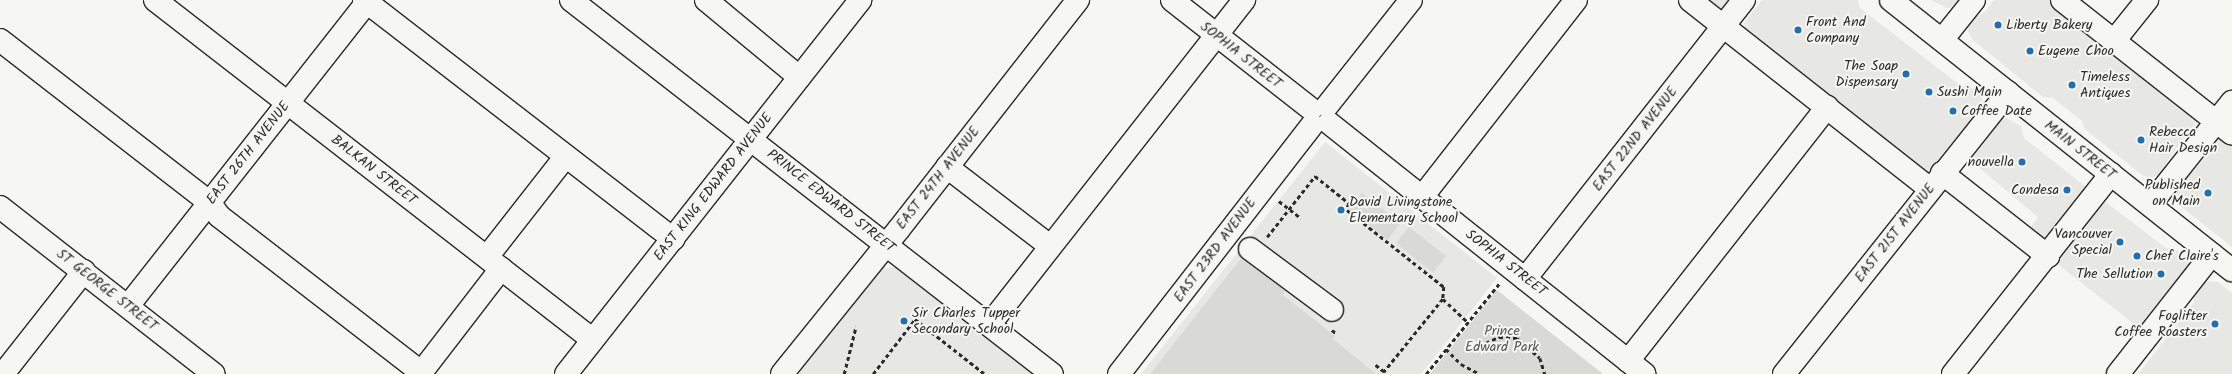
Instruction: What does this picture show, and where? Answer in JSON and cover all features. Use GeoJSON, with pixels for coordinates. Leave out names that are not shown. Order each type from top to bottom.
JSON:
{"type":"FeatureCollection","features":[{"type":"Feature","properties":{"kind":"street","name":"BALKAN STREET"},"geometry":{"type":"LineString","coordinates":[[154,0],[593,340]]}},
{"type":"Feature","properties":{"kind":"street","name":"PRINCE EDWARD STREET"},"geometry":{"type":"LineString","coordinates":[[571,0],[990,324],[1052,374]]}},
{"type":"Feature","properties":{"kind":"street"},"geometry":{"type":"LineString","coordinates":[[707,0],[799,76]]}},
{"type":"Feature","properties":{"kind":"street","name":"EAST KING EDWARD AVENUE"},"geometry":{"type":"LineString","coordinates":[[566,374],[860,0]]}},
{"type":"Feature","properties":{"kind":"street","name":"EAST 24TH AVENUE"},"geometry":{"type":"LineString","coordinates":[[782,374],[887,244],[1078,0]]}},
{"type":"Feature","properties":{"kind":"street","name":"SOPHIA STREET"},"geometry":{"type":"LineString","coordinates":[[1172,0],[1636,368]]}},
{"type":"Feature","properties":{"kind":"street"},"geometry":{"type":"LineString","coordinates":[[990,324],[1244,0]]}},
{"type":"Feature","properties":{"kind":"street","name":"EAST 23RD AVENUE"},"geometry":{"type":"LineString","coordinates":[[1119,374],[1411,0]]}},
{"type":"Feature","properties":{"kind":"street"},"geometry":{"type":"LineString","coordinates":[[1422,197],[1576,0]]}},
{"type":"Feature","properties":{"kind":"street"},"geometry":{"type":"LineString","coordinates":[[1690,0],[1827,107],[2048,256]]}},
{"type":"Feature","properties":{"kind":"street","name":"EAST 22ND AVENUE"},"geometry":{"type":"LineString","coordinates":[[1525,279],[1744,0]]}},
{"type":"Feature","properties":{"kind":"street","name":"MAIN STREET"},"geometry":{"type":"LineString","coordinates":[[1891,0],[2232,270]]}},
{"type":"Feature","properties":{"kind":"street"},"geometry":{"type":"LineString","coordinates":[[1942,40],[1974,0]]}},
{"type":"Feature","properties":{"kind":"street"},"geometry":{"type":"LineString","coordinates":[[2062,0],[2224,128]]}},
{"type":"Feature","properties":{"kind":"street"},"geometry":{"type":"LineString","coordinates":[[2114,41],[2146,0]]}},
{"type":"Feature","properties":{"kind":"street","name":"EAST 26TH AVENUE"},"geometry":{"type":"LineString","coordinates":[[128,306],[366,1]]}},
{"type":"Feature","properties":{"kind":"street"},"geometry":{"type":"LineString","coordinates":[[366,1],[672,239]]}},
{"type":"Feature","properties":{"kind":"street"},"geometry":{"type":"LineString","coordinates":[[0,40],[209,202],[219,216],[420,373],[565,157]]}},
{"type":"Feature","properties":{"kind":"street","name":"EAST 21ST AVENUE"},"geometry":{"type":"LineString","coordinates":[[1784,374],[2008,92]]}},
{"type":"Feature","properties":{"kind":"street"},"geometry":{"type":"LineString","coordinates":[[2150,205],[2224,128],[2232,102]]}},
{"type":"Feature","properties":{"kind":"street"},"geometry":{"type":"LineString","coordinates":[[1636,368],[1827,107]]}},
{"type":"Feature","properties":{"kind":"street"},"geometry":{"type":"LineString","coordinates":[[947,167],[1050,246]]}},
{"type":"Feature","properties":{"kind":"street"},"geometry":{"type":"LineString","coordinates":[[1953,374],[2048,256],[2111,174]]}},
{"type":"Feature","properties":{"kind":"street","name":"ST GEORGE STREET"},"geometry":{"type":"LineString","coordinates":[[0,207],[128,306],[202,370]]}},
{"type":"Feature","properties":{"kind":"street"},"geometry":{"type":"LineString","coordinates":[[1257,245],[1332,310]]}},
{"type":"Feature","properties":{"kind":"street"},"geometry":{"type":"LineString","coordinates":[[2118,374],[2212,254]]}},
{"type":"Feature","properties":{"kind":"street"},"geometry":{"type":"LineString","coordinates":[[3,374],[84,271]]}},
{"type":"Feature","properties":{"kind":"path"},"geometry":{"type":"LineString","coordinates":[[1257,245],[1315,176],[1349,203],[1347,210],[1444,286],[1443,299],[1384,372],[1375,364]]}},
{"type":"Feature","properties":{"kind":"path"},"geometry":{"type":"LineString","coordinates":[[1279,201],[1300,218]]}},
{"type":"Feature","properties":{"kind":"path"},"geometry":{"type":"LineString","coordinates":[[1426,374],[1499,284]]}},
{"type":"Feature","properties":{"kind":"path"},"geometry":{"type":"LineString","coordinates":[[1443,299],[1468,322]]}},
{"type":"Feature","properties":{"kind":"path"},"geometry":{"type":"LineString","coordinates":[[873,374],[916,319],[985,374]]}},
{"type":"Feature","properties":{"kind":"path"},"geometry":{"type":"LineString","coordinates":[[844,374],[856,326]]}},
{"type":"Feature","properties":{"kind":"path"},"geometry":{"type":"LineString","coordinates":[[1473,349],[1499,337],[1518,338],[1540,358],[1545,374]]}},
{"type":"Feature","properties":{"kind":"path"},"geometry":{"type":"LineString","coordinates":[[1446,349],[1461,364],[1480,374]]}},
{"type":"Feature","properties":{"kind":"shaded area"},"geometry":{"type":"Polygon","coordinates":[[[1699,0],[1729,0],[1722,9],[1710,8],[1699,0]]]}},
{"type":"Feature","properties":{"kind":"shaded area"},"geometry":{"type":"Polygon","coordinates":[[[1762,0],[1858,0],[1860,8],[1961,86],[1969,86],[1980,94],[1983,99],[1981,110],[1930,172],[1926,173],[1745,31],[1744,23],[1762,0]]]}},
{"type":"Feature","properties":{"kind":"shaded area"},"geometry":{"type":"Polygon","coordinates":[[[1931,0],[1960,0],[1952,7],[1947,8],[1931,0]]]}},
{"type":"Feature","properties":{"kind":"shaded area"},"geometry":{"type":"Polygon","coordinates":[[[1994,0],[2062,0],[2198,119],[2166,163],[2166,168],[2161,175],[2149,178],[2142,175],[2085,129],[2082,121],[2053,98],[2043,97],[1973,40],[1968,31],[1969,26],[1975,17],[1985,12],[1994,0]]]}},
{"type":"Feature","properties":{"kind":"shaded area"},"geometry":{"type":"Polygon","coordinates":[[[2006,118],[2021,126],[2024,138],[2087,188],[2166,248],[2175,249],[2188,259],[2189,268],[2180,283],[2173,284],[2138,327],[2023,237],[2038,217],[1970,160],[1986,141],[1988,133],[1997,121],[2006,118]]]}},
{"type":"Feature","properties":{"kind":"shaded area"},"geometry":{"type":"Polygon","coordinates":[[[2223,138],[2232,142],[2232,247],[2178,204],[2174,194],[2176,187],[2187,174],[2193,172],[2218,140],[2223,138]]]}},
{"type":"Feature","properties":{"kind":"shaded area","name":"David Livingstone Elementary School"},"geometry":{"type":"Polygon","coordinates":[[[1325,142],[1497,278],[1421,374],[1141,374],[1325,142]]]}},
{"type":"Feature","properties":{"kind":"shaded area","name":"Sir Charles Tupper Secondary School"},"geometry":{"type":"Polygon","coordinates":[[[900,267],[1036,374],[798,374],[881,268],[900,267]]]}},
{"type":"Feature","properties":{"kind":"shaded area"},"geometry":{"type":"Polygon","coordinates":[[[2209,281],[2218,282],[2232,293],[2232,374],[2138,374],[2194,303],[2194,294],[2202,284],[2209,281]]]}},
{"type":"Feature","properties":{"kind":"green space"},"geometry":{"type":"Polygon","coordinates":[[[1362,193],[1401,223],[1388,240],[1349,210],[1362,193]]]}},
{"type":"Feature","properties":{"kind":"green space"},"geometry":{"type":"Polygon","coordinates":[[[1409,227],[1446,256],[1433,272],[1396,244],[1409,227]]]}},
{"type":"Feature","properties":{"kind":"green space"},"geometry":{"type":"Polygon","coordinates":[[[1246,252],[1281,280],[1278,284],[1285,291],[1283,295],[1335,336],[1333,339],[1376,374],[1150,374],[1246,252]]]}},
{"type":"Feature","properties":{"kind":"green space","name":"Prince Edward Park"},"geometry":{"type":"Polygon","coordinates":[[[1497,290],[1603,374],[1430,374],[1497,290]]]}},
{"type":"Feature","properties":{"kind":"place","name":"Liberty Bakery"},"geometry":{"type":"Point","coordinates":[1998,25]}},
{"type":"Feature","properties":{"kind":"place","name":"Front And Company"},"geometry":{"type":"Point","coordinates":[1798,30]}},
{"type":"Feature","properties":{"kind":"place","name":"Eugene Choo"},"geometry":{"type":"Point","coordinates":[2030,51]}},
{"type":"Feature","properties":{"kind":"place","name":"The Soap Dispensary"},"geometry":{"type":"Point","coordinates":[1906,74]}},
{"type":"Feature","properties":{"kind":"place","name":"Timeless Antiques"},"geometry":{"type":"Point","coordinates":[2072,85]}},
{"type":"Feature","properties":{"kind":"place","name":"Sushi Main"},"geometry":{"type":"Point","coordinates":[1929,92]}},
{"type":"Feature","properties":{"kind":"place","name":"Coffee Date"},"geometry":{"type":"Point","coordinates":[1953,111]}},
{"type":"Feature","properties":{"kind":"place","name":"Rebecca Hair Design"},"geometry":{"type":"Point","coordinates":[2141,140]}},
{"type":"Feature","properties":{"kind":"place","name":"nouvella"},"geometry":{"type":"Point","coordinates":[2022,162]}},
{"type":"Feature","properties":{"kind":"place","name":"Condesa"},"geometry":{"type":"Point","coordinates":[2067,190]}},
{"type":"Feature","properties":{"kind":"place","name":"Published on Main"},"geometry":{"type":"Point","coordinates":[2208,193]}},
{"type":"Feature","properties":{"kind":"place","name":"David Livingstone Elementary School"},"geometry":{"type":"Point","coordinates":[1341,210]}},
{"type":"Feature","properties":{"kind":"place","name":"Vancouver Special"},"geometry":{"type":"Point","coordinates":[2120,242]}},
{"type":"Feature","properties":{"kind":"place","name":"Chef Claire's"},"geometry":{"type":"Point","coordinates":[2137,256]}},
{"type":"Feature","properties":{"kind":"place","name":"The Sellution"},"geometry":{"type":"Point","coordinates":[2161,274]}},
{"type":"Feature","properties":{"kind":"place","name":"Sir Charles Tupper Secondary School"},"geometry":{"type":"Point","coordinates":[904,321]}},
{"type":"Feature","properties":{"kind":"place","name":"Foglifter Coffee Roasters"},"geometry":{"type":"Point","coordinates":[2215,324]}}]}
